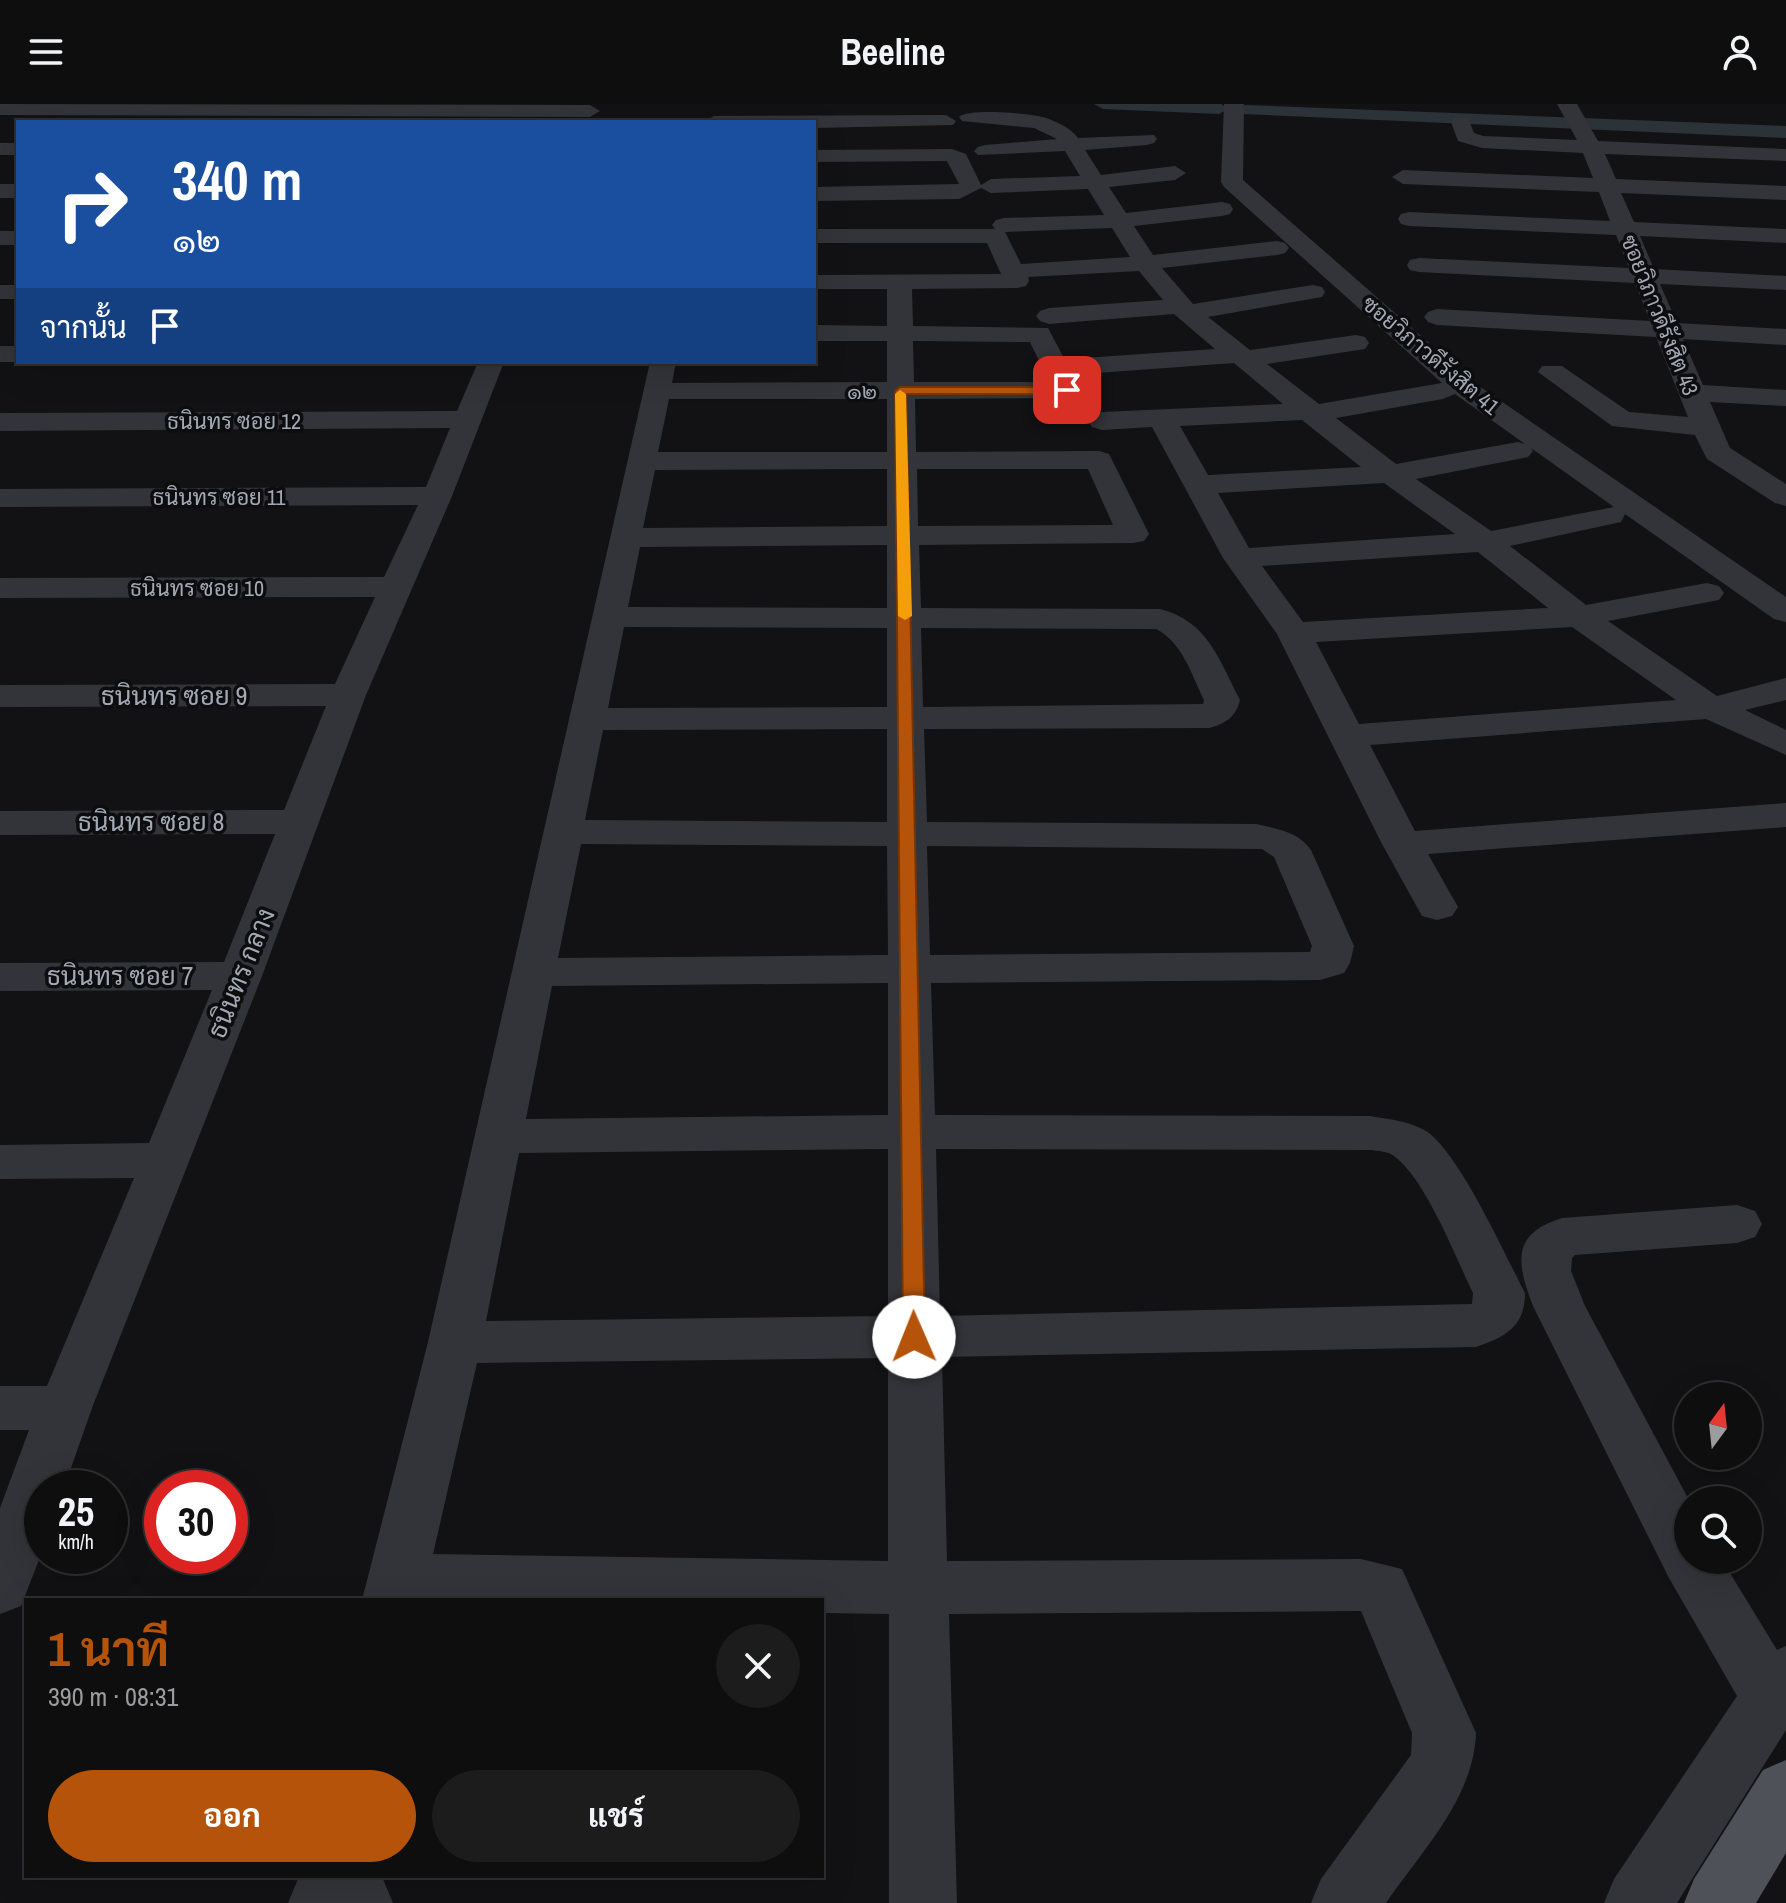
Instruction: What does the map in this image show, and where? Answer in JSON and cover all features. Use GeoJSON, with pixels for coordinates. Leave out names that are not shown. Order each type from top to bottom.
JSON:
{"type":"FeatureCollection","features":[{"type":"Feature","properties":{"kind":"main road"},"geometry":{"type":"LineString","coordinates":[[1718,1903],[1786,1792]]}},
{"type":"Feature","properties":{"kind":"street","name":"ซอยวิภาวดีรังสิต 41"},"geometry":{"type":"LineString","coordinates":[[1234,104],[1232,182],[1466,390],[1786,612]]}},
{"type":"Feature","properties":{"kind":"street"},"geometry":{"type":"LineString","coordinates":[[0,109],[354,107],[590,112]]}},
{"type":"Feature","properties":{"kind":"street"},"geometry":{"type":"LineString","coordinates":[[969,117],[1021,120],[1064,137],[1147,139]]}},
{"type":"Feature","properties":{"kind":"street"},"geometry":{"type":"LineString","coordinates":[[985,151],[1064,137],[1131,119]]}},
{"type":"Feature","properties":{"kind":"street"},"geometry":{"type":"LineString","coordinates":[[816,122],[946,121]]}},
{"type":"Feature","properties":{"kind":"street"},"geometry":{"type":"LineString","coordinates":[[1461,122],[1465,137],[1482,142],[1578,124],[1786,155]]}},
{"type":"Feature","properties":{"kind":"street","name":"ซอยวิภาวดีรังสิต 43"},"geometry":{"type":"LineString","coordinates":[[1578,124],[1607,185],[1717,453],[1786,497]]}},
{"type":"Feature","properties":{"kind":"street"},"geometry":{"type":"LineString","coordinates":[[1064,137],[1146,263],[1184,310],[1310,412],[1579,616],[1711,708],[1786,744]]}},
{"type":"Feature","properties":{"kind":"street"},"geometry":{"type":"LineString","coordinates":[[816,156],[952,155],[958,159],[971,187],[959,192],[816,194]]}},
{"type":"Feature","properties":{"kind":"street"},"geometry":{"type":"LineString","coordinates":[[991,186],[1096,182],[1175,173]]}},
{"type":"Feature","properties":{"kind":"street"},"geometry":{"type":"LineString","coordinates":[[1403,177],[1786,193]]}},
{"type":"Feature","properties":{"kind":"street"},"geometry":{"type":"LineString","coordinates":[[1004,225],[1120,221],[1222,209]]}},
{"type":"Feature","properties":{"kind":"street"},"geometry":{"type":"LineString","coordinates":[[1409,219],[1786,236]]}},
{"type":"Feature","properties":{"kind":"street"},"geometry":{"type":"LineString","coordinates":[[816,236],[996,236],[1017,281],[816,282]]}},
{"type":"Feature","properties":{"kind":"street"},"geometry":{"type":"LineString","coordinates":[[1026,270],[1146,263],[1277,248]]}},
{"type":"Feature","properties":{"kind":"street"},"geometry":{"type":"LineString","coordinates":[[1419,265],[1786,283]]}},
{"type":"Feature","properties":{"kind":"street"},"geometry":{"type":"LineString","coordinates":[[899,282],[923,1903]]}},
{"type":"Feature","properties":{"kind":"street"},"geometry":{"type":"LineString","coordinates":[[1049,316],[1184,310],[1313,292]]}},
{"type":"Feature","properties":{"kind":"street"},"geometry":{"type":"LineString","coordinates":[[1437,317],[1786,337]]}},
{"type":"Feature","properties":{"kind":"street"},"geometry":{"type":"LineString","coordinates":[[816,333],[899,333]]}},
{"type":"Feature","properties":{"kind":"street","name":"๑๒"},"geometry":{"type":"LineString","coordinates":[[660,376],[900,391],[1067,390],[1039,334],[899,333]]}},
{"type":"Feature","properties":{"kind":"street"},"geometry":{"type":"LineString","coordinates":[[1083,366],[1242,357],[1356,343]]}},
{"type":"Feature","properties":{"kind":"street","name":"ธนินทร กลาง"},"geometry":{"type":"LineString","coordinates":[[0,1587],[65,1408],[240,976],[348,695],[437,496],[490,364]]}},
{"type":"Feature","properties":{"kind":"street"},"geometry":{"type":"LineString","coordinates":[[1552,372],[1622,420],[1707,427]]}},
{"type":"Feature","properties":{"kind":"street"},"geometry":{"type":"LineString","coordinates":[[660,376],[455,1342],[395,1590],[1361,1585],[1381,1588],[1444,1733],[1443,1755],[1435,1777],[1345,1903]]}},
{"type":"Feature","properties":{"kind":"street"},"geometry":{"type":"LineString","coordinates":[[1102,421],[1310,412],[1443,391]]}},
{"type":"Feature","properties":{"kind":"street"},"geometry":{"type":"LineString","coordinates":[[1692,393],[1786,398]]}},
{"type":"Feature","properties":{"kind":"street"},"geometry":{"type":"LineString","coordinates":[[1161,418],[1239,558],[1294,633],[1437,907]]}},
{"type":"Feature","properties":{"kind":"street","name":"ธนินทร ซอย 12"},"geometry":{"type":"LineString","coordinates":[[0,422],[468,419]]}},
{"type":"Feature","properties":{"kind":"street"},"geometry":{"type":"LineString","coordinates":[[1198,485],[1393,474],[1518,451]]}},
{"type":"Feature","properties":{"kind":"street"},"geometry":{"type":"LineString","coordinates":[[626,538],[1133,534],[1099,460],[642,461]]}},
{"type":"Feature","properties":{"kind":"street"},"geometry":{"type":"LineString","coordinates":[[1729,461],[1786,464]]}},
{"type":"Feature","properties":{"kind":"street","name":"ธนินทร ซอย 11"},"geometry":{"type":"LineString","coordinates":[[0,498],[437,496]]}},
{"type":"Feature","properties":{"kind":"street"},"geometry":{"type":"LineString","coordinates":[[1239,558],[1485,542],[1610,515]]}},
{"type":"Feature","properties":{"kind":"street","name":"ธนินทร ซอย 10"},"geometry":{"type":"LineString","coordinates":[[0,588],[394,587]]}},
{"type":"Feature","properties":{"kind":"street"},"geometry":{"type":"LineString","coordinates":[[1294,633],[1579,616],[1707,593]]}},
{"type":"Feature","properties":{"kind":"street"},"geometry":{"type":"LineString","coordinates":[[588,719],[1209,717],[1220,709],[1222,700],[1186,631],[1174,622],[1142,617],[609,617]]}},
{"type":"Feature","properties":{"kind":"street"},"geometry":{"type":"LineString","coordinates":[[1346,736],[1711,708],[1786,689]]}},
{"type":"Feature","properties":{"kind":"street","name":"ธนินทร ซอย 9"},"geometry":{"type":"LineString","coordinates":[[0,696],[348,695]]}},
{"type":"Feature","properties":{"kind":"street"},"geometry":{"type":"LineString","coordinates":[[1402,844],[1786,815]]}},
{"type":"Feature","properties":{"kind":"street","name":"ธนินทร ซอย 8"},"geometry":{"type":"LineString","coordinates":[[0,823],[301,822]]}},
{"type":"Feature","properties":{"kind":"street"},"geometry":{"type":"LineString","coordinates":[[533,972],[1320,966],[1329,963],[1333,946],[1291,850],[1275,840],[1235,834],[563,832]]}},
{"type":"Feature","properties":{"kind":"street","name":"ธนินทร ซอย 7"},"geometry":{"type":"LineString","coordinates":[[0,977],[240,976]]}},
{"type":"Feature","properties":{"kind":"street"},"geometry":{"type":"LineString","coordinates":[[455,1342],[1476,1326],[1494,1320],[1499,1311],[1499,1293],[1431,1166],[1413,1145],[1394,1137],[1370,1133],[912,1132],[499,1136]]}},
{"type":"Feature","properties":{"kind":"street"},"geometry":{"type":"LineString","coordinates":[[0,1162],[166,1160]]}},
{"type":"Feature","properties":{"kind":"street"},"geometry":{"type":"LineString","coordinates":[[1674,1529],[1559,1306],[1545,1271],[1547,1251],[1562,1237],[1737,1224]]}},
{"type":"Feature","properties":{"kind":"street"},"geometry":{"type":"LineString","coordinates":[[0,1408],[65,1408]]}},
{"type":"Feature","properties":{"kind":"street"},"geometry":{"type":"LineString","coordinates":[[1638,1903],[1779,1686],[1700,1574]]}},
{"type":"Feature","properties":{"kind":"street"},"geometry":{"type":"LineString","coordinates":[[328,1878],[322,1903],[359,1903]]}},
{"type":"Feature","properties":{"kind":"waterway"},"geometry":{"type":"LineString","coordinates":[[1103,104],[1219,109]]}},
{"type":"Feature","properties":{"kind":"waterway"},"geometry":{"type":"LineString","coordinates":[[1247,110],[1786,132]]}},
{"type":"Feature","properties":{"kind":"slow traffic"},"geometry":{"type":"LineString","coordinates":[[900,394],[905,616]]}},
{"type":"Feature","properties":{"kind":"route"},"geometry":{"type":"LineString","coordinates":[[914,1337],[900,391],[1067,390]]}}]}
